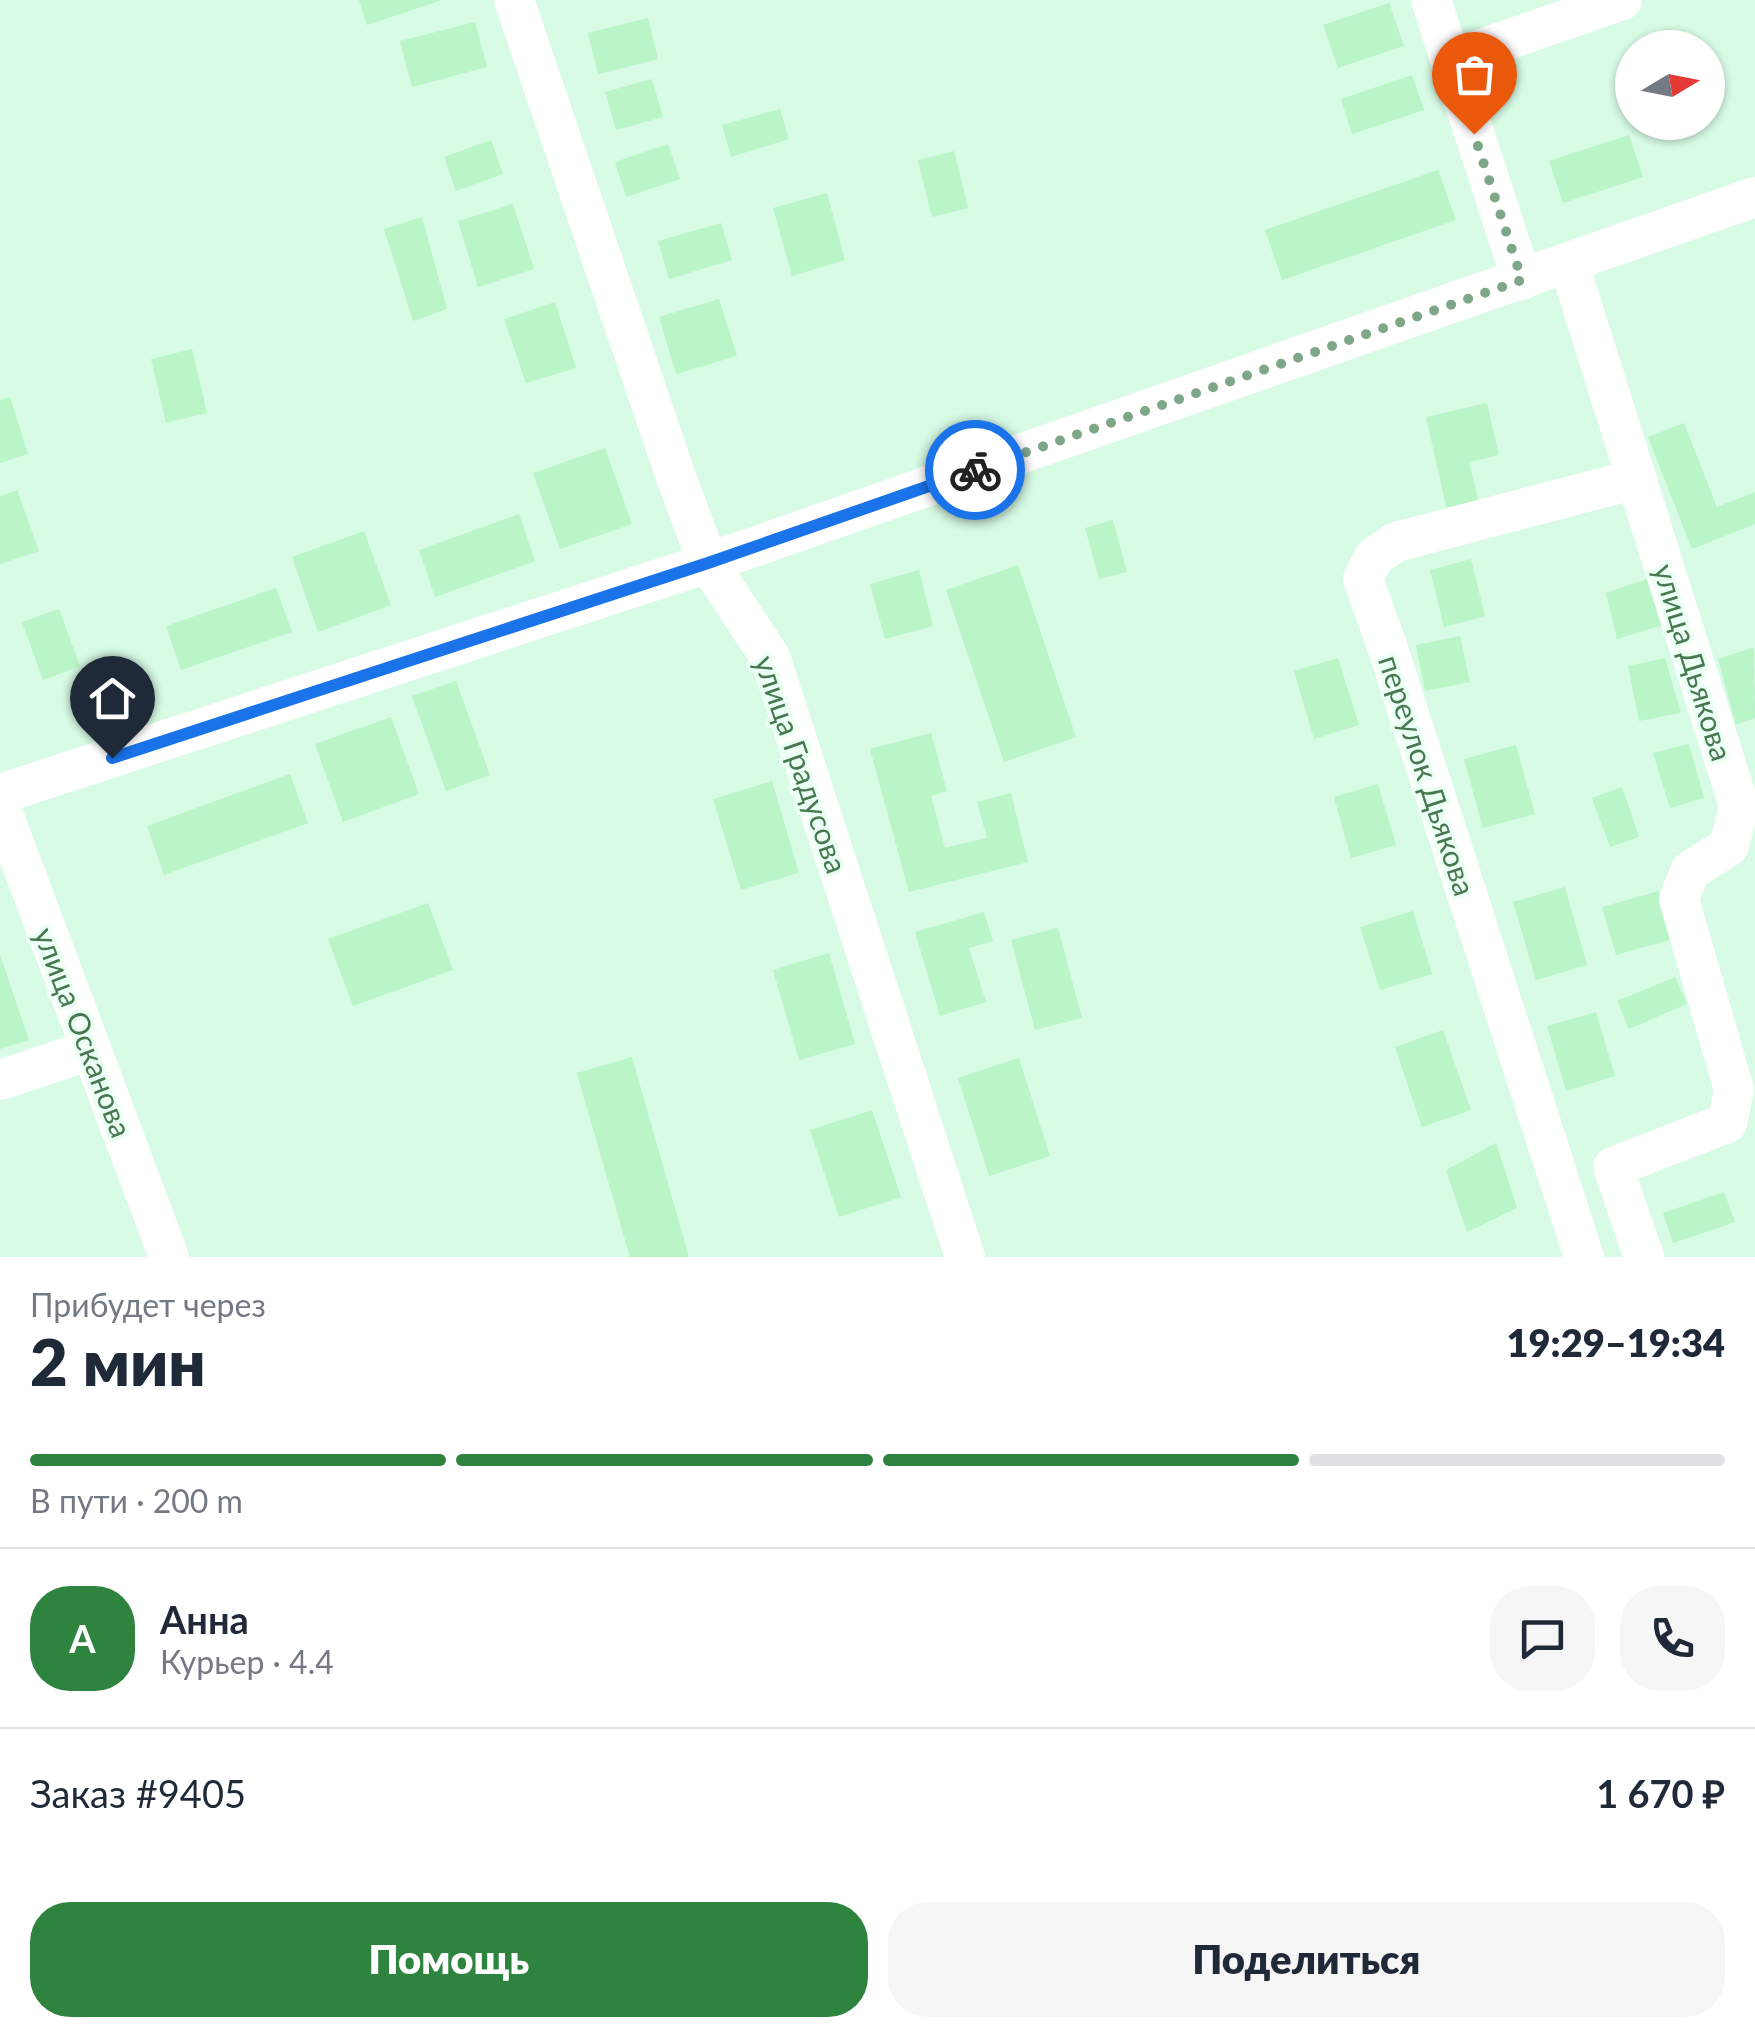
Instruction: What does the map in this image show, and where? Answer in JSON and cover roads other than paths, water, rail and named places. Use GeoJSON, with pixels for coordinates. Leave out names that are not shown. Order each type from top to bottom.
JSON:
{"type":"FeatureCollection","features":[{"type":"Feature","properties":{"kind":"street","name":"улица Градусова"},"geometry":{"type":"LineString","coordinates":[[514,0],[708,563],[770,658],[965,1257]]}},
{"type":"Feature","properties":{"kind":"street"},"geometry":{"type":"LineString","coordinates":[[1431,0],[1522,280]]}},
{"type":"Feature","properties":{"kind":"street"},"geometry":{"type":"LineString","coordinates":[[1450,60],[1622,0]]}},
{"type":"Feature","properties":{"kind":"street"},"geometry":{"type":"LineString","coordinates":[[0,794],[708,563],[1755,198]]}},
{"type":"Feature","properties":{"kind":"street","name":"улица Дьякова"},"geometry":{"type":"LineString","coordinates":[[1569,264],[1738,806],[1729,846],[1690,872],[1680,899],[1744,1091],[1727,1123],[1613,1167],[1640,1248]]}},
{"type":"Feature","properties":{"kind":"street","name":"переулок Дьякова"},"geometry":{"type":"LineString","coordinates":[[1583,1257],[1363,580],[1374,557],[1396,542],[1636,479]]}},
{"type":"Feature","properties":{"kind":"street","name":"улица Осканова"},"geometry":{"type":"LineString","coordinates":[[0,806],[169,1257]]}},
{"type":"Feature","properties":{"kind":"street"},"geometry":{"type":"LineString","coordinates":[[0,1080],[90,1050]]}},
{"type":"Feature","properties":{"kind":"street"},"geometry":{"type":"LineString","coordinates":[[1583,1257],[1640,1248]]}}]}
